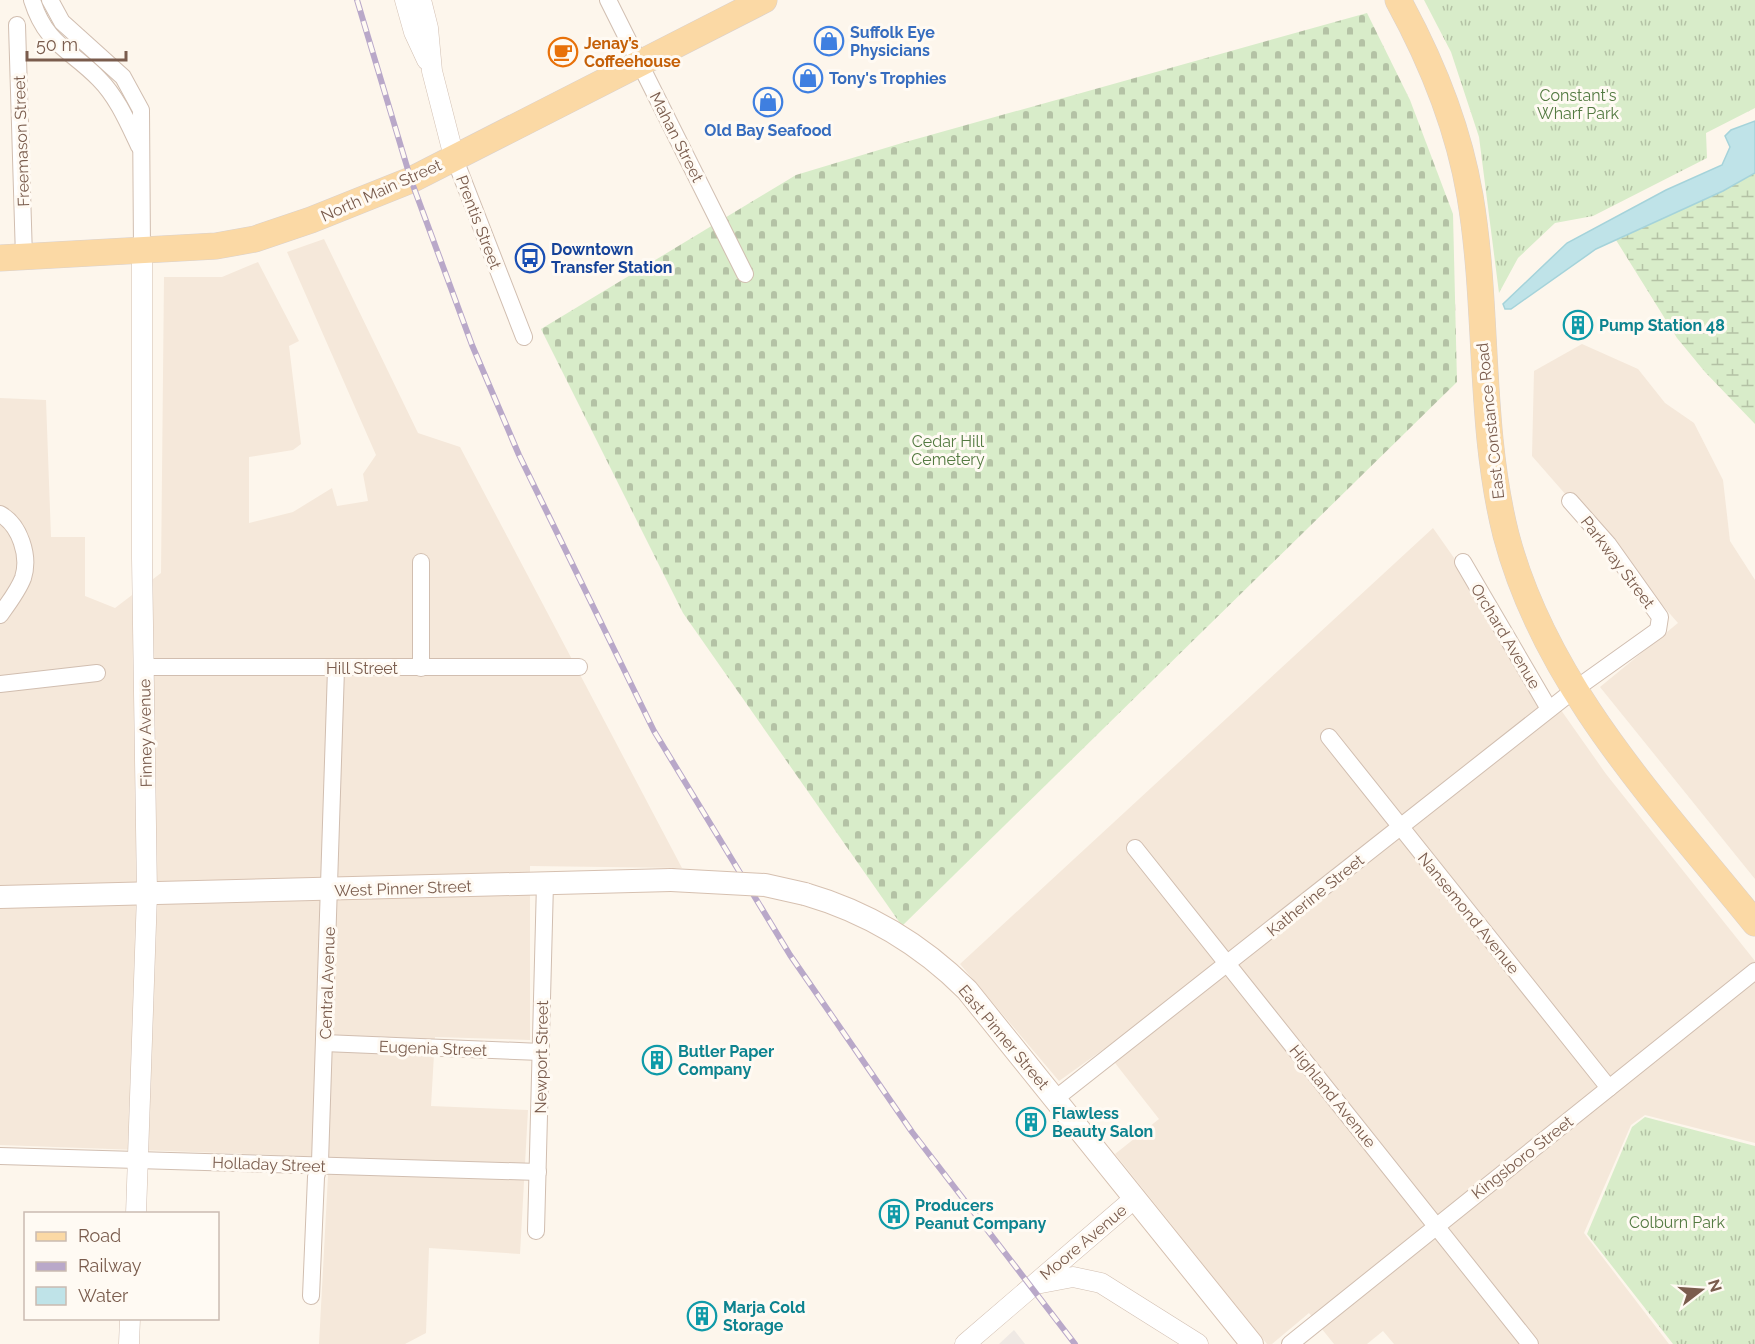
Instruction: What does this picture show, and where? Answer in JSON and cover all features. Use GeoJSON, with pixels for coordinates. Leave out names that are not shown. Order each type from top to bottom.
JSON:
{"type":"FeatureCollection","features":[{"type":"Feature","properties":{"kind":"main road","name":"North Main Street"},"geometry":{"type":"LineString","coordinates":[[12,257],[216,246],[255,239],[311,220],[411,180],[764,0]]}},
{"type":"Feature","properties":{"kind":"main road","name":"East Constance Road"},"geometry":{"type":"LineString","coordinates":[[1398,0],[1436,76],[1463,161],[1474,233],[1491,462],[1507,538],[1536,620],[1574,690],[1602,731],[1755,923]]}},
{"type":"Feature","properties":{"kind":"main road","name":"West Pinner Street"},"geometry":{"type":"LineString","coordinates":[[0,897],[671,880],[744,882],[805,894]]}},
{"type":"Feature","properties":{"kind":"main road","name":"East Pinner Street"},"geometry":{"type":"LineString","coordinates":[[805,894],[864,916],[894,932],[932,958],[967,990],[1252,1344]]}},
{"type":"Feature","properties":{"kind":"street"},"geometry":{"type":"LineString","coordinates":[[32,0],[39,18],[57,45],[99,78],[110,92],[140,147]]}},
{"type":"Feature","properties":{"kind":"street","name":"Prentis Street"},"geometry":{"type":"LineString","coordinates":[[405,0],[414,32],[432,70]]}},
{"type":"Feature","properties":{"kind":"street","name":"Prentis Street"},"geometry":{"type":"LineString","coordinates":[[421,0],[428,28],[432,70],[454,157],[524,337]]}},
{"type":"Feature","properties":{"kind":"street","name":"Mahan Street"},"geometry":{"type":"LineString","coordinates":[[608,0],[745,274]]}},
{"type":"Feature","properties":{"kind":"street"},"geometry":{"type":"LineString","coordinates":[[0,27],[17,25],[39,18],[52,5],[62,22],[117,72],[132,91],[141,110],[142,251]]}},
{"type":"Feature","properties":{"kind":"street","name":"Freemason Street"},"geometry":{"type":"LineString","coordinates":[[12,257],[17,25]]}},
{"type":"Feature","properties":{"kind":"street","name":"Finney Avenue"},"geometry":{"type":"LineString","coordinates":[[135,1212],[147,894],[142,251]]}},
{"type":"Feature","properties":{"kind":"street","name":"Parkway Street"},"geometry":{"type":"LineString","coordinates":[[1570,501],[1630,574],[1660,617],[1661,624],[1658,630],[1645,641],[1574,690]]}},
{"type":"Feature","properties":{"kind":"street"},"geometry":{"type":"LineString","coordinates":[[0,514],[20,535],[25,568],[22,580],[0,615]]}},
{"type":"Feature","properties":{"kind":"street"},"geometry":{"type":"LineString","coordinates":[[421,562],[421,668]]}},
{"type":"Feature","properties":{"kind":"street","name":"Orchard Avenue"},"geometry":{"type":"LineString","coordinates":[[1463,562],[1549,709]]}},
{"type":"Feature","properties":{"kind":"street","name":"Hill Street"},"geometry":{"type":"LineString","coordinates":[[144,668],[579,667]]}},
{"type":"Feature","properties":{"kind":"street","name":"Central Avenue"},"geometry":{"type":"LineString","coordinates":[[311,1296],[316,1177],[320,1166],[331,890],[336,669]]}},
{"type":"Feature","properties":{"kind":"street"},"geometry":{"type":"LineString","coordinates":[[0,684],[97,673]]}},
{"type":"Feature","properties":{"kind":"street","name":"Katherine Street"},"geometry":{"type":"LineString","coordinates":[[1055,1100],[1574,690]]}},
{"type":"Feature","properties":{"kind":"street","name":"Nansemond Avenue"},"geometry":{"type":"LineString","coordinates":[[1329,737],[1609,1089]]}},
{"type":"Feature","properties":{"kind":"street","name":"Highland Avenue"},"geometry":{"type":"LineString","coordinates":[[1135,848],[1530,1344]]}},
{"type":"Feature","properties":{"kind":"street","name":"Newport Street"},"geometry":{"type":"LineString","coordinates":[[536,1231],[545,883]]}},
{"type":"Feature","properties":{"kind":"street","name":"Kingsboro Street"},"geometry":{"type":"LineString","coordinates":[[1290,1344],[1755,971]]}},
{"type":"Feature","properties":{"kind":"street","name":"Eugenia Street"},"geometry":{"type":"LineString","coordinates":[[324,1043],[541,1052]]}},
{"type":"Feature","properties":{"kind":"street","name":"Holladay Street"},"geometry":{"type":"LineString","coordinates":[[0,1156],[538,1172]]}},
{"type":"Feature","properties":{"kind":"street","name":"Moore Avenue"},"geometry":{"type":"LineString","coordinates":[[965,1344],[1135,1198]]}},
{"type":"Feature","properties":{"kind":"street","name":"Moore Avenue"},"geometry":{"type":"LineString","coordinates":[[1031,1286],[1057,1278],[1073,1277],[1101,1283],[1198,1344]]}},
{"type":"Feature","properties":{"kind":"street"},"geometry":{"type":"LineString","coordinates":[[129,1344],[130,1320]]}},
{"type":"Feature","properties":{"kind":"shaded area"},"geometry":{"type":"Polygon","coordinates":[[[324,239],[418,433],[460,447],[682,868],[530,866],[530,1040],[435,1037],[431,1106],[528,1110],[520,1254],[429,1248],[426,1333],[405,1344],[319,1344],[329,1157],[0,1145],[0,398],[46,400],[51,537],[85,537],[85,596],[115,608],[161,573],[164,277],[222,277],[258,262],[299,341],[289,346],[301,444],[293,450],[249,457],[249,523],[293,512],[332,488],[337,506],[368,501],[363,474],[376,455],[287,252],[324,239]]]}},
{"type":"Feature","properties":{"kind":"shaded area"},"geometry":{"type":"Polygon","coordinates":[[[1582,344],[1638,369],[1665,403],[1694,423],[1723,480],[1730,541],[1755,580],[1755,879],[1600,687],[1678,623],[1532,456],[1534,371],[1582,344]]]}},
{"type":"Feature","properties":{"kind":"shaded area"},"geometry":{"type":"Polygon","coordinates":[[[1433,528],[1606,774],[1755,961],[1755,1143],[1645,1115],[1631,1125],[1584,1233],[1669,1344],[1394,1344],[1383,1331],[1367,1344],[1334,1344],[1309,1313],[1272,1344],[1267,1344],[1115,1154],[1159,1119],[1104,1049],[1059,1081],[960,964],[1433,528]]]}},
{"type":"Feature","properties":{"kind":"shaded area"},"geometry":{"type":"Polygon","coordinates":[[[1014,1330],[1025,1344],[999,1344],[1014,1330]]]}},
{"type":"Feature","properties":{"kind":"green space","name":"Constant's Wharf Park"},"geometry":{"type":"Polygon","coordinates":[[[1424,0],[1755,0],[1755,108],[1706,133],[1707,158],[1593,216],[1555,223],[1518,258],[1499,293],[1479,137],[1451,52],[1424,0]]]}},
{"type":"Feature","properties":{"kind":"green space","name":"Cedar Hill Cemetery"},"geometry":{"type":"Polygon","coordinates":[[[1367,13],[1410,100],[1453,214],[1457,382],[902,926],[683,613],[541,329],[796,175],[902,143],[1367,13]]]}},
{"type":"Feature","properties":{"kind":"green space"},"geometry":{"type":"Polygon","coordinates":[[[1755,173],[1755,424],[1705,372],[1677,338],[1616,240],[1723,191],[1755,173]]]}},
{"type":"Feature","properties":{"kind":"green space","name":"Colburn Park"},"geometry":{"type":"Polygon","coordinates":[[[1645,1117],[1755,1146],[1755,1344],[1673,1344],[1587,1234],[1632,1127],[1645,1117]]]}},
{"type":"Feature","properties":{"kind":"water"},"geometry":{"type":"Polygon","coordinates":[[[1755,121],[1755,173],[1723,191],[1596,249],[1511,309],[1505,309],[1503,304],[1567,243],[1666,190],[1722,165],[1730,147],[1725,136],[1731,130],[1755,121]]]}},
{"type":"Feature","properties":{"kind":"railway"},"geometry":{"type":"LineString","coordinates":[[357,0],[411,180],[472,345],[519,455],[654,731],[790,955],[912,1132],[1075,1344]]}},
{"type":"Feature","properties":{"kind":"place","name":"Suffolk Eye Physicians"},"geometry":{"type":"Point","coordinates":[829,41]}},
{"type":"Feature","properties":{"kind":"place","name":"Jenay’s Coffeehouse"},"geometry":{"type":"Point","coordinates":[563,52]}},
{"type":"Feature","properties":{"kind":"place","name":"Tony's Trophies"},"geometry":{"type":"Point","coordinates":[808,78]}},
{"type":"Feature","properties":{"kind":"place","name":"Old Bay Seafood"},"geometry":{"type":"Point","coordinates":[768,102]}},
{"type":"Feature","properties":{"kind":"place","name":"Downtown Transfer Station"},"geometry":{"type":"Point","coordinates":[530,258]}},
{"type":"Feature","properties":{"kind":"place","name":"Pump Station 48"},"geometry":{"type":"Point","coordinates":[1578,325]}},
{"type":"Feature","properties":{"kind":"place","name":"Butler Paper Company"},"geometry":{"type":"Point","coordinates":[657,1060]}},
{"type":"Feature","properties":{"kind":"place","name":"Flawless Beauty Salon"},"geometry":{"type":"Point","coordinates":[1031,1122]}},
{"type":"Feature","properties":{"kind":"place","name":"Producers Peanut Company"},"geometry":{"type":"Point","coordinates":[894,1214]}},
{"type":"Feature","properties":{"kind":"place","name":"Marja Cold Storage"},"geometry":{"type":"Point","coordinates":[702,1316]}}]}
